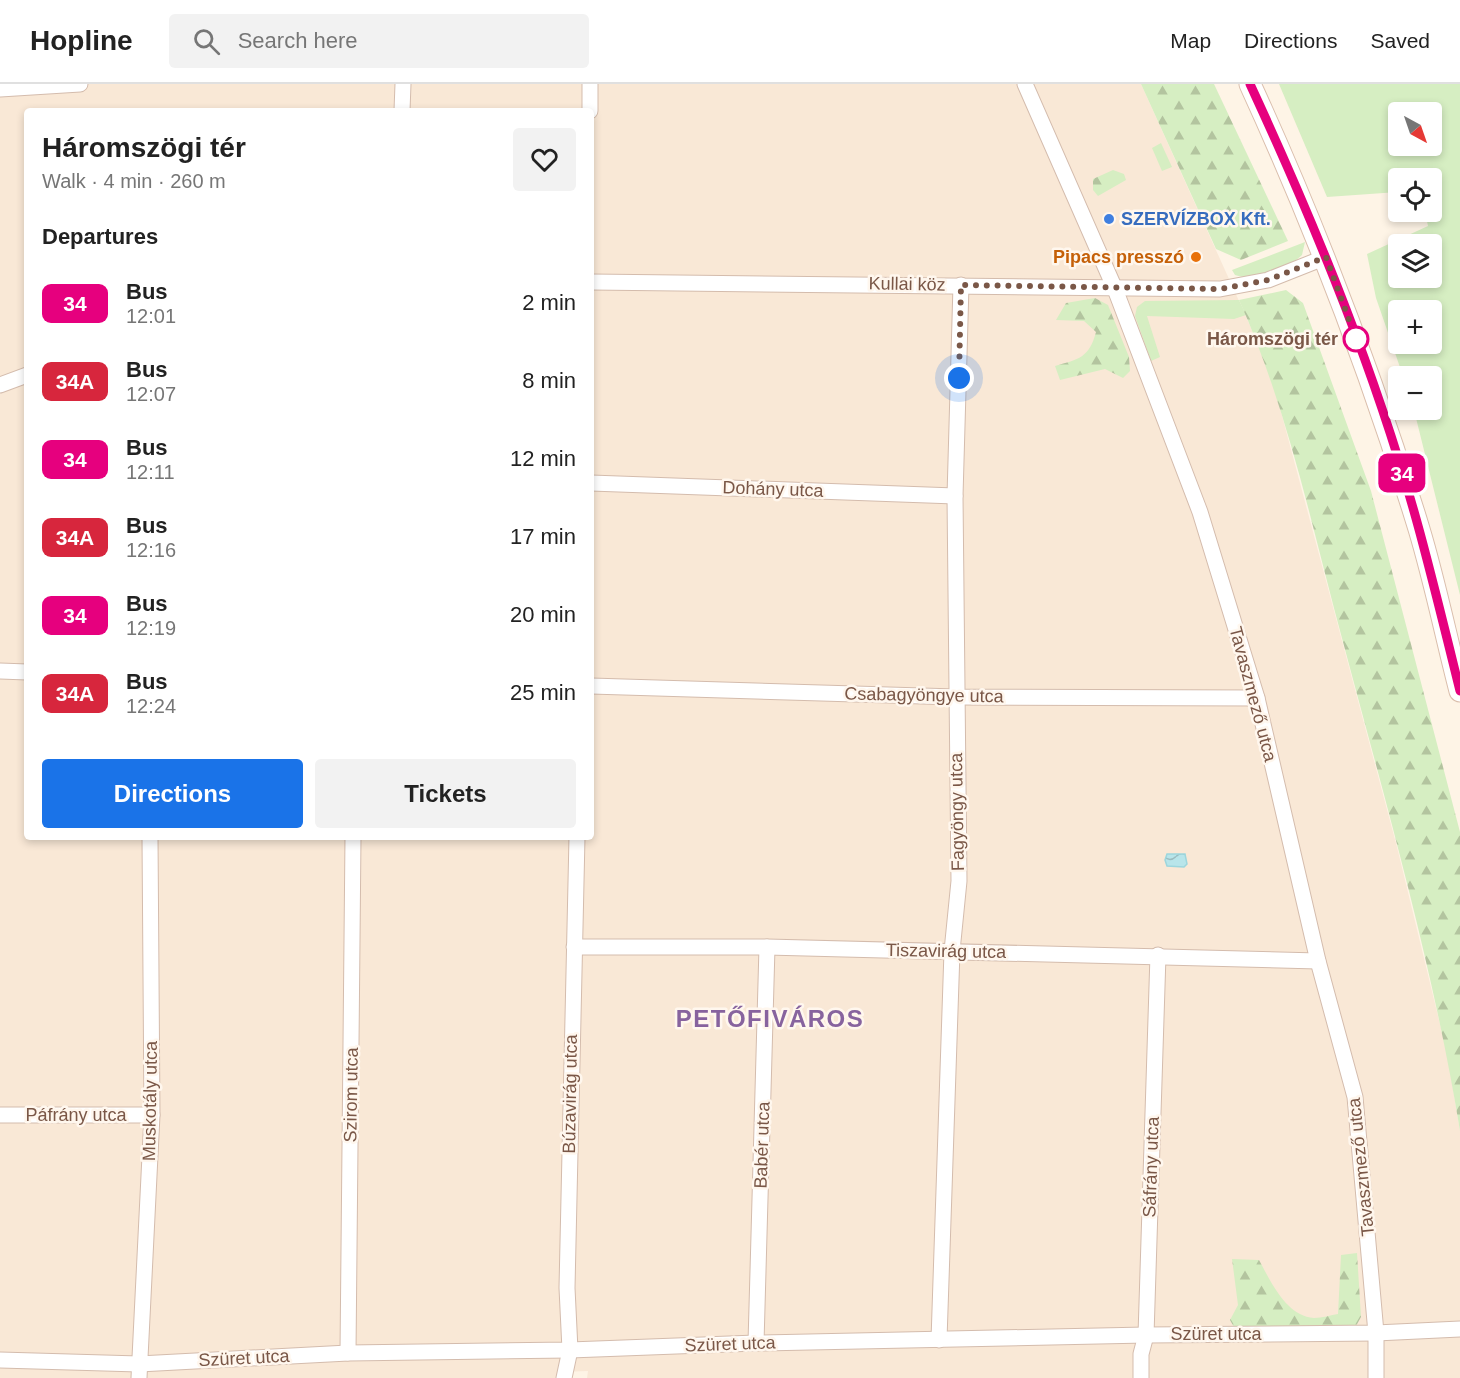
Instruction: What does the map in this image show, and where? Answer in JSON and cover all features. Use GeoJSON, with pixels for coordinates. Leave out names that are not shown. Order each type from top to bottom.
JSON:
{"type":"FeatureCollection","features":[{"type":"Feature","properties":{"kind":"street"},"geometry":{"type":"LineString","coordinates":[[0,89],[80,84]]}},
{"type":"Feature","properties":{"kind":"street"},"geometry":{"type":"LineString","coordinates":[[402,108],[403,84]]}},
{"type":"Feature","properties":{"kind":"street"},"geometry":{"type":"LineString","coordinates":[[590,84],[590,108]]}},
{"type":"Feature","properties":{"kind":"street","name":"Tavaszmező utca"},"geometry":{"type":"LineString","coordinates":[[1025,84],[1115,289],[1200,512],[1257,698],[1318,961],[1355,1096],[1376,1333],[1376,1378]]}},
{"type":"Feature","properties":{"kind":"street"},"geometry":{"type":"LineString","coordinates":[[1250,84],[1326,257],[1371,378],[1420,531],[1460,691]]}},
{"type":"Feature","properties":{"kind":"street","name":"Kullai köz"},"geometry":{"type":"LineString","coordinates":[[594,282],[1220,289],[1268,280],[1326,257]]}},
{"type":"Feature","properties":{"kind":"street","name":"Fagyöngy utca"},"geometry":{"type":"LineString","coordinates":[[939,1340],[952,951],[959,881],[955,496],[961,285]]}},
{"type":"Feature","properties":{"kind":"street"},"geometry":{"type":"LineString","coordinates":[[0,385],[24,376]]}},
{"type":"Feature","properties":{"kind":"street","name":"Dohány utca"},"geometry":{"type":"LineString","coordinates":[[594,483],[955,496]]}},
{"type":"Feature","properties":{"kind":"street"},"geometry":{"type":"LineString","coordinates":[[0,671],[24,672]]}},
{"type":"Feature","properties":{"kind":"street","name":"Csabagyöngye utca"},"geometry":{"type":"LineString","coordinates":[[594,686],[956,697],[1257,698]]}},
{"type":"Feature","properties":{"kind":"street","name":"Muskotály utca"},"geometry":{"type":"LineString","coordinates":[[139,1371],[152,1115],[150,840]]}},
{"type":"Feature","properties":{"kind":"street","name":"Szirom utca"},"geometry":{"type":"LineString","coordinates":[[348,1353],[353,840]]}},
{"type":"Feature","properties":{"kind":"street","name":"Búzavirág utca"},"geometry":{"type":"LineString","coordinates":[[564,1378],[570,1350],[567,1288],[577,840]]}},
{"type":"Feature","properties":{"kind":"street","name":"Tiszavirág utca"},"geometry":{"type":"LineString","coordinates":[[574,946],[767,947],[1158,955],[1318,961]]}},
{"type":"Feature","properties":{"kind":"street","name":"Babér utca"},"geometry":{"type":"LineString","coordinates":[[756,1343],[767,947]]}},
{"type":"Feature","properties":{"kind":"street","name":"Sáfrány utca"},"geometry":{"type":"LineString","coordinates":[[1141,1378],[1141,1354],[1146,1335],[1158,955]]}},
{"type":"Feature","properties":{"kind":"street","name":"Páfrány utca"},"geometry":{"type":"LineString","coordinates":[[0,1115],[152,1115]]}},
{"type":"Feature","properties":{"kind":"street","name":"Szüret utca"},"geometry":{"type":"LineString","coordinates":[[0,1360],[139,1371],[348,1353],[570,1350],[756,1343],[1146,1335],[1376,1333],[1460,1329]]}},
{"type":"Feature","properties":{"kind":"shaded area"},"geometry":{"type":"Polygon","coordinates":[[[0,84],[1141,84],[1272,378],[1397,847],[1447,1053],[1460,1131],[1460,1378],[587,1378],[588,1371],[561,1372],[559,1378],[0,1378],[0,84]]]}},
{"type":"Feature","properties":{"kind":"green space"},"geometry":{"type":"Polygon","coordinates":[[[1141,84],[1214,84],[1288,241],[1241,260],[1216,249],[1141,84]]]}},
{"type":"Feature","properties":{"kind":"green space"},"geometry":{"type":"Polygon","coordinates":[[[1279,84],[1460,84],[1460,595],[1416,420],[1442,420],[1442,366],[1400,366],[1395,354],[1442,354],[1442,300],[1388,300],[1388,333],[1376,298],[1367,254],[1388,244],[1388,288],[1442,288],[1442,234],[1411,234],[1428,226],[1427,222],[1442,222],[1442,168],[1388,168],[1388,193],[1327,197],[1279,84]]]}},
{"type":"Feature","properties":{"kind":"green space"},"geometry":{"type":"Polygon","coordinates":[[[1161,143],[1172,167],[1162,171],[1152,148],[1161,143]]]}},
{"type":"Feature","properties":{"kind":"green space"},"geometry":{"type":"Polygon","coordinates":[[[1113,170],[1124,174],[1126,180],[1098,196],[1093,190],[1093,179],[1113,170]]]}},
{"type":"Feature","properties":{"kind":"green space"},"geometry":{"type":"Polygon","coordinates":[[[1305,242],[1302,255],[1287,266],[1270,274],[1243,277],[1235,275],[1232,270],[1305,242]]]}},
{"type":"Feature","properties":{"kind":"green space"},"geometry":{"type":"Polygon","coordinates":[[[1286,290],[1303,303],[1371,491],[1460,832],[1460,1131],[1436,1007],[1392,824],[1285,426],[1272,383],[1239,300],[1286,290]]]}},
{"type":"Feature","properties":{"kind":"green space"},"geometry":{"type":"Polygon","coordinates":[[[1095,298],[1108,305],[1129,357],[1130,371],[1123,378],[1105,369],[1060,380],[1055,366],[1082,356],[1090,347],[1096,332],[1084,321],[1056,320],[1066,303],[1095,298]]]}},
{"type":"Feature","properties":{"kind":"green space"},"geometry":{"type":"Polygon","coordinates":[[[1239,300],[1246,315],[1234,319],[1147,316],[1160,357],[1151,361],[1135,316],[1137,307],[1145,301],[1239,300]]]}},
{"type":"Feature","properties":{"kind":"green space"},"geometry":{"type":"Polygon","coordinates":[[[1357,1253],[1361,1317],[1356,1326],[1235,1329],[1230,1320],[1238,1305],[1232,1259],[1259,1260],[1287,1305],[1304,1316],[1317,1318],[1338,1314],[1341,1255],[1357,1253]]]}},
{"type":"Feature","properties":{"kind":"water"},"geometry":{"type":"Polygon","coordinates":[[[1167,854],[1185,854],[1187,864],[1184,867],[1167,866],[1165,860],[1167,854]]]}},
{"type":"Feature","properties":{"kind":"bus line","name":"34"},"geometry":{"type":"LineString","coordinates":[[1250,84],[1317,234],[1371,378],[1420,531],[1460,691]]}},
{"type":"Feature","properties":{"kind":"place","name":"SZERVÍZBOX Kft."},"geometry":{"type":"Point","coordinates":[1109,219]}},
{"type":"Feature","properties":{"kind":"place","name":"Pipacs presszó"},"geometry":{"type":"Point","coordinates":[1196,257]}},
{"type":"Feature","properties":{"kind":"place","name":"Háromszögi tér"},"geometry":{"type":"Point","coordinates":[1356,339]}},
{"type":"Feature","properties":{"kind":"district","name":"PETŐFIVÁROS"},"geometry":{"type":"Point","coordinates":[770,1019]}},
{"type":"Feature","properties":{"kind":"route"},"geometry":{"type":"LineString","coordinates":[[959,378],[961,285],[1220,289],[1268,280],[1326,257],[1356,339]]}}]}
